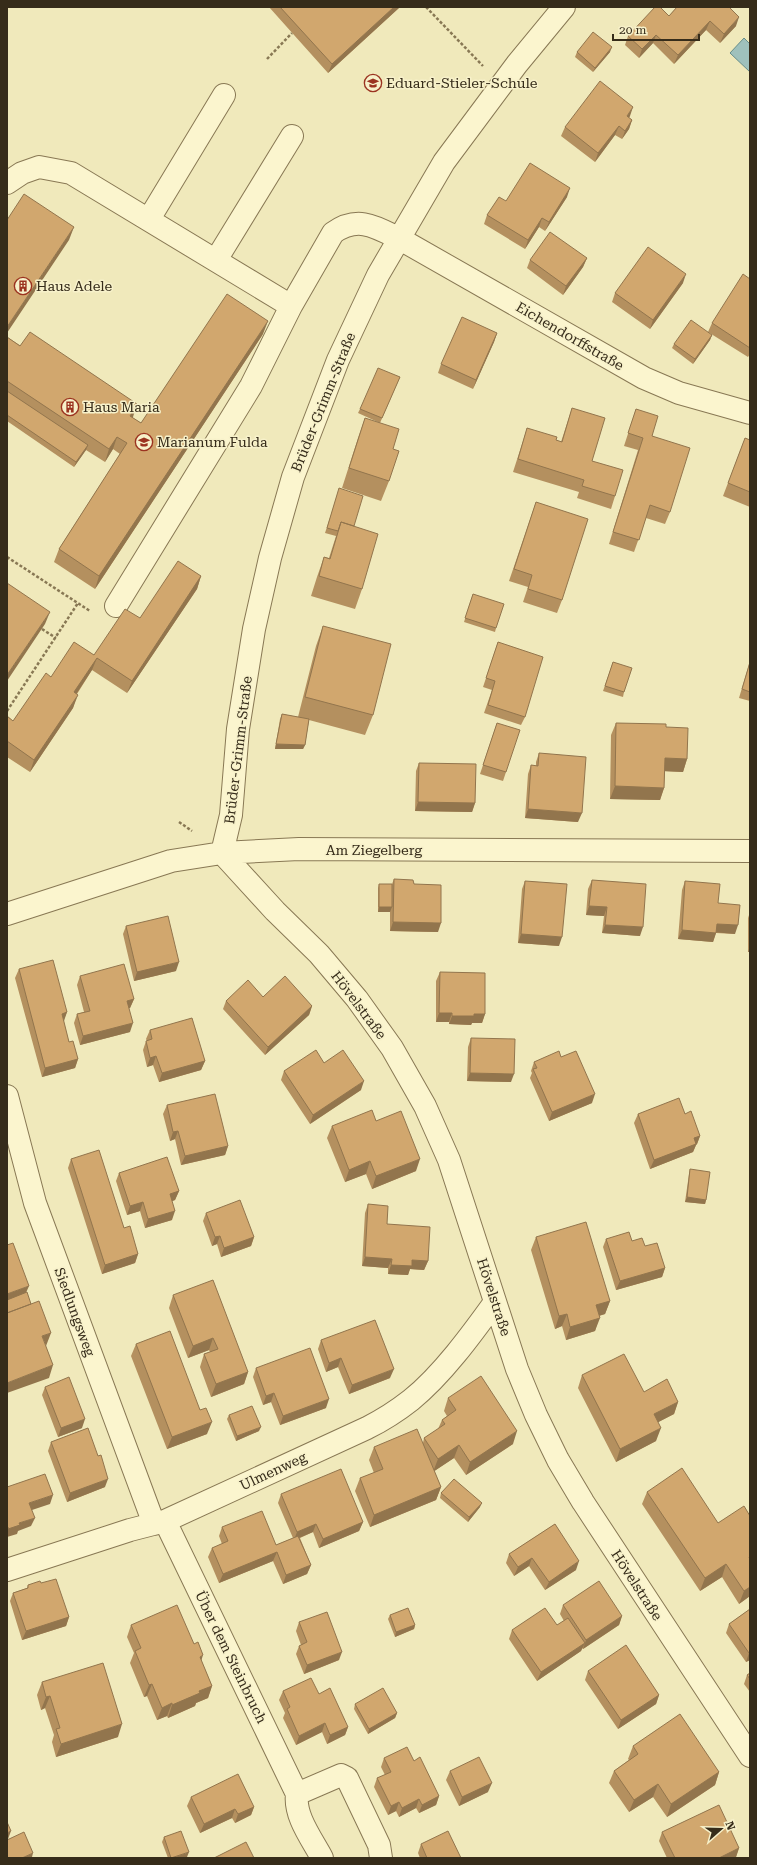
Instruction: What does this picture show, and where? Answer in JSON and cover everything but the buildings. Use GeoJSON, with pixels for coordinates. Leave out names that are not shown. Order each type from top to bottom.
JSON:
{"type":"FeatureCollection","features":[{"type":"Feature","properties":{"kind":"street","name":"Brüder-Grimm-Straße"},"geometry":{"type":"LineString","coordinates":[[222,853],[231,815],[238,729],[254,629],[270,558],[293,477],[338,360],[378,275],[455,145],[564,7]]}},
{"type":"Feature","properties":{"kind":"street"},"geometry":{"type":"LineString","coordinates":[[149,218],[224,95]]}},
{"type":"Feature","properties":{"kind":"street"},"geometry":{"type":"LineString","coordinates":[[216,260],[292,136]]}},
{"type":"Feature","properties":{"kind":"street"},"geometry":{"type":"LineString","coordinates":[[7,183],[22,173],[39,167],[72,173],[149,218],[291,306]]}},
{"type":"Feature","properties":{"kind":"street","name":"Eichendorffstraße"},"geometry":{"type":"LineString","coordinates":[[116,606],[251,386],[291,306],[326,243],[333,233],[342,227],[351,224],[369,224],[400,239],[644,378],[679,393],[750,413]]}},
{"type":"Feature","properties":{"kind":"street","name":"Am Ziegelberg"},"geometry":{"type":"LineString","coordinates":[[7,914],[171,861],[222,853],[298,849],[750,851]]}},
{"type":"Feature","properties":{"kind":"street","name":"Hövelstraße"},"geometry":{"type":"LineString","coordinates":[[222,853],[275,911],[319,954],[358,999],[392,1048],[425,1106],[449,1160],[517,1370],[536,1416],[558,1460],[583,1502],[750,1756]]}},
{"type":"Feature","properties":{"kind":"street","name":"Siedlungsweg"},"geometry":{"type":"LineString","coordinates":[[7,1096],[35,1203],[159,1522]]}},
{"type":"Feature","properties":{"kind":"street","name":"Ulmenweg"},"geometry":{"type":"LineString","coordinates":[[7,1570],[159,1522],[360,1431],[390,1415],[412,1399],[450,1360],[475,1330],[495,1302]]}},
{"type":"Feature","properties":{"kind":"street","name":"Über dem Steinbruch"},"geometry":{"type":"LineString","coordinates":[[159,1522],[297,1794],[296,1803],[298,1813],[322,1858]]}},
{"type":"Feature","properties":{"kind":"street"},"geometry":{"type":"LineString","coordinates":[[297,1794],[334,1776],[340,1775],[347,1778],[379,1845],[381,1858]]}},
{"type":"Feature","properties":{"kind":"path"},"geometry":{"type":"LineString","coordinates":[[426,7],[486,69]]}},
{"type":"Feature","properties":{"kind":"path"},"geometry":{"type":"LineString","coordinates":[[267,60],[292,32]]}},
{"type":"Feature","properties":{"kind":"path"},"geometry":{"type":"LineString","coordinates":[[7,557],[106,621],[116,606]]}},
{"type":"Feature","properties":{"kind":"path"},"geometry":{"type":"LineString","coordinates":[[7,711],[78,603]]}},
{"type":"Feature","properties":{"kind":"path"},"geometry":{"type":"LineString","coordinates":[[42,629],[56,638]]}},
{"type":"Feature","properties":{"kind":"water"},"geometry":{"type":"Polygon","coordinates":[[[744,38],[750,44],[750,72],[730,53],[744,38]]]}},
{"type":"Feature","properties":{"kind":"place","name":"Eduard-Stieler-Schule"},"geometry":{"type":"Point","coordinates":[373,83]}},
{"type":"Feature","properties":{"kind":"place","name":"Haus Adele"},"geometry":{"type":"Point","coordinates":[23,286]}},
{"type":"Feature","properties":{"kind":"place","name":"Haus Maria"},"geometry":{"type":"Point","coordinates":[70,407]}},
{"type":"Feature","properties":{"kind":"place","name":"Marianum Fulda"},"geometry":{"type":"Point","coordinates":[144,442]}}]}
